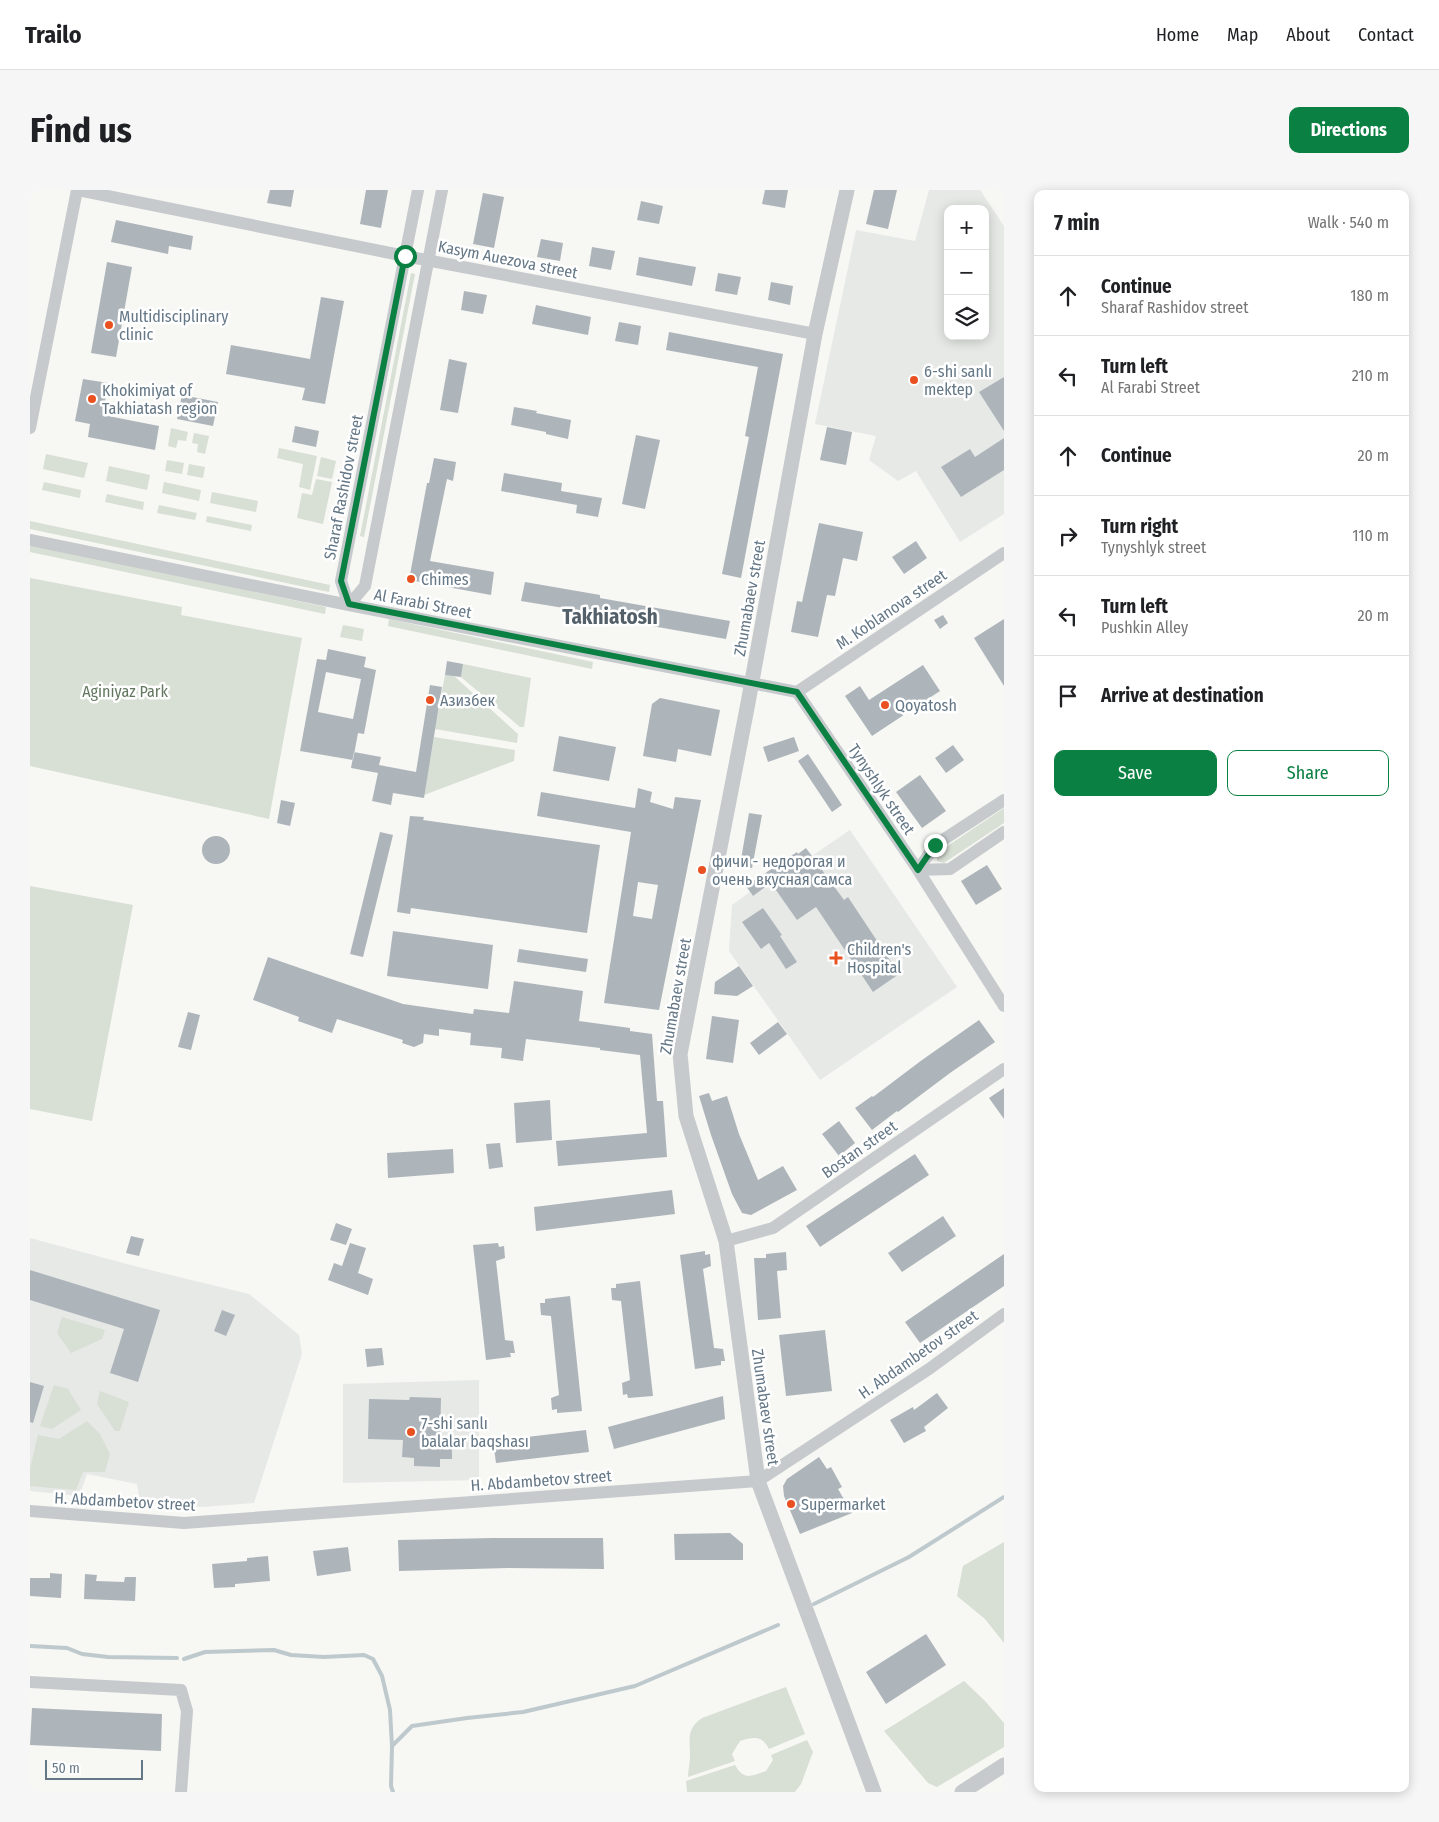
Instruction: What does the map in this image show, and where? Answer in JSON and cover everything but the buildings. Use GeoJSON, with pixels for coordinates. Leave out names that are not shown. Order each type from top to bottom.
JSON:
{"type":"FeatureCollection","features":[{"type":"Feature","properties":{"kind":"street","name":"Kasym Auezova street"},"geometry":{"type":"LineString","coordinates":[[77,190],[405,256],[815,334]]}},
{"type":"Feature","properties":{"kind":"street"},"geometry":{"type":"LineString","coordinates":[[30,428],[77,190]]}},
{"type":"Feature","properties":{"kind":"street","name":"Sharaf Rashidov street"},"geometry":{"type":"LineString","coordinates":[[349,604],[341,581],[418,190]]}},
{"type":"Feature","properties":{"kind":"street"},"geometry":{"type":"LineString","coordinates":[[349,604],[364,586],[442,190]]}},
{"type":"Feature","properties":{"kind":"street","name":"Zhumabaev street"},"geometry":{"type":"LineString","coordinates":[[846,190],[815,334],[752,684],[680,1054],[686,1116],[726,1241],[758,1481],[874,1792]]}},
{"type":"Feature","properties":{"kind":"street","name":"Al Farabi Street"},"geometry":{"type":"LineString","coordinates":[[30,540],[797,692]]}},
{"type":"Feature","properties":{"kind":"street","name":"M. Koblanova street"},"geometry":{"type":"LineString","coordinates":[[797,692],[1004,553]]}},
{"type":"Feature","properties":{"kind":"street","name":"Tynyshlyk street"},"geometry":{"type":"LineString","coordinates":[[797,692],[918,870],[1004,1006]]}},
{"type":"Feature","properties":{"kind":"street"},"geometry":{"type":"LineString","coordinates":[[918,870],[935,845],[1004,800]]}},
{"type":"Feature","properties":{"kind":"street"},"geometry":{"type":"LineString","coordinates":[[918,870],[950,868],[1004,832]]}},
{"type":"Feature","properties":{"kind":"street","name":"Bostan street"},"geometry":{"type":"LineString","coordinates":[[726,1241],[773,1228],[1004,1069]]}},
{"type":"Feature","properties":{"kind":"street","name":"H. Abdambetov street"},"geometry":{"type":"LineString","coordinates":[[30,1511],[184,1523],[758,1481],[929,1369],[1004,1314]]}},
{"type":"Feature","properties":{"kind":"street"},"geometry":{"type":"LineString","coordinates":[[30,1682],[181,1690],[187,1711],[181,1792]]}},
{"type":"Feature","properties":{"kind":"street"},"geometry":{"type":"LineString","coordinates":[[962,1792],[1004,1764]]}},
{"type":"Feature","properties":{"kind":"shaded area","name":"6-shi sanlı mektep"},"geometry":{"type":"Polygon","coordinates":[[[929,190],[980,190],[1004,226],[1004,514],[960,542],[916,471],[898,481],[869,460],[876,436],[815,424],[856,230],[915,241],[929,190]]]}},
{"type":"Feature","properties":{"kind":"shaded area","name":"Children's Hospital"},"geometry":{"type":"Polygon","coordinates":[[[850,830],[957,987],[820,1080],[729,951],[732,905],[750,892],[753,896],[850,830]]]}},
{"type":"Feature","properties":{"kind":"shaded area"},"geometry":{"type":"Polygon","coordinates":[[[30,1238],[249,1294],[299,1335],[302,1354],[254,1503],[202,1507],[140,1502],[137,1484],[87,1474],[79,1496],[30,1491],[30,1238]]]}},
{"type":"Feature","properties":{"kind":"shaded area","name":"7-shi sanlı balalar baqshası"},"geometry":{"type":"Polygon","coordinates":[[[479,1380],[479,1480],[343,1483],[343,1384],[479,1380]]]}},
{"type":"Feature","properties":{"kind":"green space"},"geometry":{"type":"Polygon","coordinates":[[[411,273],[415,274],[364,537],[360,536],[411,273]]]}},
{"type":"Feature","properties":{"kind":"green space"},"geometry":{"type":"Polygon","coordinates":[[[171,428],[188,432],[186,441],[178,440],[176,448],[168,446],[171,428]]]}},
{"type":"Feature","properties":{"kind":"green space"},"geometry":{"type":"Polygon","coordinates":[[[194,433],[209,436],[205,454],[197,452],[198,444],[192,443],[194,433]]]}},
{"type":"Feature","properties":{"kind":"green space"},"geometry":{"type":"Polygon","coordinates":[[[279,448],[317,456],[310,490],[299,487],[303,464],[277,458],[279,448]]]}},
{"type":"Feature","properties":{"kind":"green space"},"geometry":{"type":"Polygon","coordinates":[[[46,454],[88,463],[84,478],[43,469],[46,454]]]}},
{"type":"Feature","properties":{"kind":"green space"},"geometry":{"type":"Polygon","coordinates":[[[321,457],[336,461],[332,479],[317,476],[321,457]]]}},
{"type":"Feature","properties":{"kind":"green space"},"geometry":{"type":"Polygon","coordinates":[[[167,460],[184,463],[182,474],[165,471],[167,460]]]}},
{"type":"Feature","properties":{"kind":"green space"},"geometry":{"type":"Polygon","coordinates":[[[189,464],[205,467],[203,478],[187,475],[189,464]]]}},
{"type":"Feature","properties":{"kind":"green space"},"geometry":{"type":"Polygon","coordinates":[[[109,466],[150,475],[147,490],[106,481],[109,466]]]}},
{"type":"Feature","properties":{"kind":"green space"},"geometry":{"type":"Polygon","coordinates":[[[316,479],[332,482],[323,524],[297,518],[302,493],[312,495],[316,479]]]}},
{"type":"Feature","properties":{"kind":"green space"},"geometry":{"type":"Polygon","coordinates":[[[44,482],[81,490],[80,498],[42,490],[44,482]]]}},
{"type":"Feature","properties":{"kind":"green space"},"geometry":{"type":"Polygon","coordinates":[[[164,482],[201,490],[199,501],[162,493],[164,482]]]}},
{"type":"Feature","properties":{"kind":"green space"},"geometry":{"type":"Polygon","coordinates":[[[212,492],[258,501],[256,512],[210,503],[212,492]]]}},
{"type":"Feature","properties":{"kind":"green space"},"geometry":{"type":"Polygon","coordinates":[[[107,494],[144,502],[143,510],[105,502],[107,494]]]}},
{"type":"Feature","properties":{"kind":"green space"},"geometry":{"type":"Polygon","coordinates":[[[159,505],[197,513],[195,520],[157,513],[159,505]]]}},
{"type":"Feature","properties":{"kind":"green space"},"geometry":{"type":"Polygon","coordinates":[[[207,516],[252,525],[251,531],[206,522],[207,516]]]}},
{"type":"Feature","properties":{"kind":"green space"},"geometry":{"type":"Polygon","coordinates":[[[30,521],[330,585],[329,592],[30,529],[30,521]]]}},
{"type":"Feature","properties":{"kind":"green space"},"geometry":{"type":"Polygon","coordinates":[[[30,544],[326,607],[325,614],[30,552],[30,544]]]}},
{"type":"Feature","properties":{"kind":"green space","name":"Aginiyaz Park"},"geometry":{"type":"Polygon","coordinates":[[[30,578],[182,607],[181,615],[302,638],[269,819],[30,766],[30,578]]]}},
{"type":"Feature","properties":{"kind":"green space"},"geometry":{"type":"Polygon","coordinates":[[[389,619],[593,662],[592,669],[388,626],[389,619]]]}},
{"type":"Feature","properties":{"kind":"green space"},"geometry":{"type":"Polygon","coordinates":[[[343,625],[364,629],[362,641],[340,637],[343,625]]]}},
{"type":"Feature","properties":{"kind":"green space"},"geometry":{"type":"Polygon","coordinates":[[[463,664],[531,678],[524,727],[520,727],[461,677],[463,664]]]}},
{"type":"Feature","properties":{"kind":"green space"},"geometry":{"type":"Polygon","coordinates":[[[445,675],[454,676],[518,734],[517,743],[435,729],[445,675]]]}},
{"type":"Feature","properties":{"kind":"green space"},"geometry":{"type":"Polygon","coordinates":[[[434,737],[515,750],[514,761],[424,795],[434,737]]]}},
{"type":"Feature","properties":{"kind":"green space"},"geometry":{"type":"Polygon","coordinates":[[[1004,808],[1004,823],[944,863],[937,861],[937,853],[1004,808]]]}},
{"type":"Feature","properties":{"kind":"green space"},"geometry":{"type":"Polygon","coordinates":[[[30,886],[133,905],[92,1121],[30,1109],[30,886]]]}},
{"type":"Feature","properties":{"kind":"green space"},"geometry":{"type":"Polygon","coordinates":[[[62,1317],[105,1330],[102,1339],[71,1353],[57,1333],[62,1317]]]}},
{"type":"Feature","properties":{"kind":"green space"},"geometry":{"type":"Polygon","coordinates":[[[54,1385],[68,1389],[81,1410],[52,1429],[40,1426],[54,1385]]]}},
{"type":"Feature","properties":{"kind":"green space"},"geometry":{"type":"Polygon","coordinates":[[[100,1391],[129,1402],[120,1431],[115,1431],[97,1404],[100,1391]]]}},
{"type":"Feature","properties":{"kind":"green space"},"geometry":{"type":"Polygon","coordinates":[[[87,1421],[100,1434],[110,1454],[105,1472],[83,1472],[76,1490],[30,1486],[30,1469],[38,1435],[59,1439],[87,1421]]]}},
{"type":"Feature","properties":{"kind":"green space"},"geometry":{"type":"Polygon","coordinates":[[[1004,1542],[1004,1643],[985,1619],[957,1596],[963,1566],[1004,1542]]]}},
{"type":"Feature","properties":{"kind":"green space"},"geometry":{"type":"Polygon","coordinates":[[[964,1681],[1004,1723],[1004,1747],[937,1787],[928,1783],[884,1731],[964,1681]]]}},
{"type":"Feature","properties":{"kind":"green space"},"geometry":{"type":"Polygon","coordinates":[[[786,1687],[805,1734],[769,1749],[763,1741],[757,1738],[740,1741],[732,1754],[735,1761],[688,1777],[690,1735],[693,1726],[697,1722],[702,1718],[786,1687]]]}},
{"type":"Feature","properties":{"kind":"green space"},"geometry":{"type":"Polygon","coordinates":[[[807,1740],[813,1752],[801,1784],[795,1792],[687,1792],[686,1781],[735,1765],[738,1770],[748,1776],[766,1771],[773,1760],[771,1755],[807,1740]]]}},
{"type":"Feature","properties":{"kind":"waterway"},"geometry":{"type":"LineString","coordinates":[[814,1604],[909,1557],[1004,1497]]}},
{"type":"Feature","properties":{"kind":"waterway"},"geometry":{"type":"LineString","coordinates":[[393,1792],[391,1786],[392,1746],[412,1726],[523,1712],[635,1686],[778,1625]]}},
{"type":"Feature","properties":{"kind":"waterway"},"geometry":{"type":"LineString","coordinates":[[30,1646],[67,1648],[82,1654],[108,1657],[177,1658]]}},
{"type":"Feature","properties":{"kind":"waterway"},"geometry":{"type":"LineString","coordinates":[[184,1659],[205,1652],[274,1650],[291,1655],[324,1657],[364,1655],[373,1659],[382,1676],[390,1710],[392,1746]]}},
{"type":"Feature","properties":{"kind":"place","name":"Multidisciplinary clinic"},"geometry":{"type":"Point","coordinates":[109,325]}},
{"type":"Feature","properties":{"kind":"place","name":"6-shi sanlı mektep"},"geometry":{"type":"Point","coordinates":[914,380]}},
{"type":"Feature","properties":{"kind":"place","name":"Khokimiyat of Takhiatash region"},"geometry":{"type":"Point","coordinates":[92,399]}},
{"type":"Feature","properties":{"kind":"place","name":"Chimes"},"geometry":{"type":"Point","coordinates":[411,579]}},
{"type":"Feature","properties":{"kind":"place","name":"Азизбек"},"geometry":{"type":"Point","coordinates":[430,700]}},
{"type":"Feature","properties":{"kind":"place","name":"Qoyatosh"},"geometry":{"type":"Point","coordinates":[885,705]}},
{"type":"Feature","properties":{"kind":"place","name":"фичи - недорогая и очень вкусная самса"},"geometry":{"type":"Point","coordinates":[702,870]}},
{"type":"Feature","properties":{"kind":"place","name":"Children's Hospital"},"geometry":{"type":"Point","coordinates":[836,958]}},
{"type":"Feature","properties":{"kind":"place","name":"7-shi sanlı balalar baqshası"},"geometry":{"type":"Point","coordinates":[411,1432]}},
{"type":"Feature","properties":{"kind":"place","name":"Supermarket"},"geometry":{"type":"Point","coordinates":[791,1504]}},
{"type":"Feature","properties":{"kind":"district","name":"Takhiatosh"},"geometry":{"type":"Point","coordinates":[610,617]}},
{"type":"Feature","properties":{"kind":"route"},"geometry":{"type":"LineString","coordinates":[[405,256],[341,581],[349,604],[797,692],[918,870],[935,845]]}}]}
